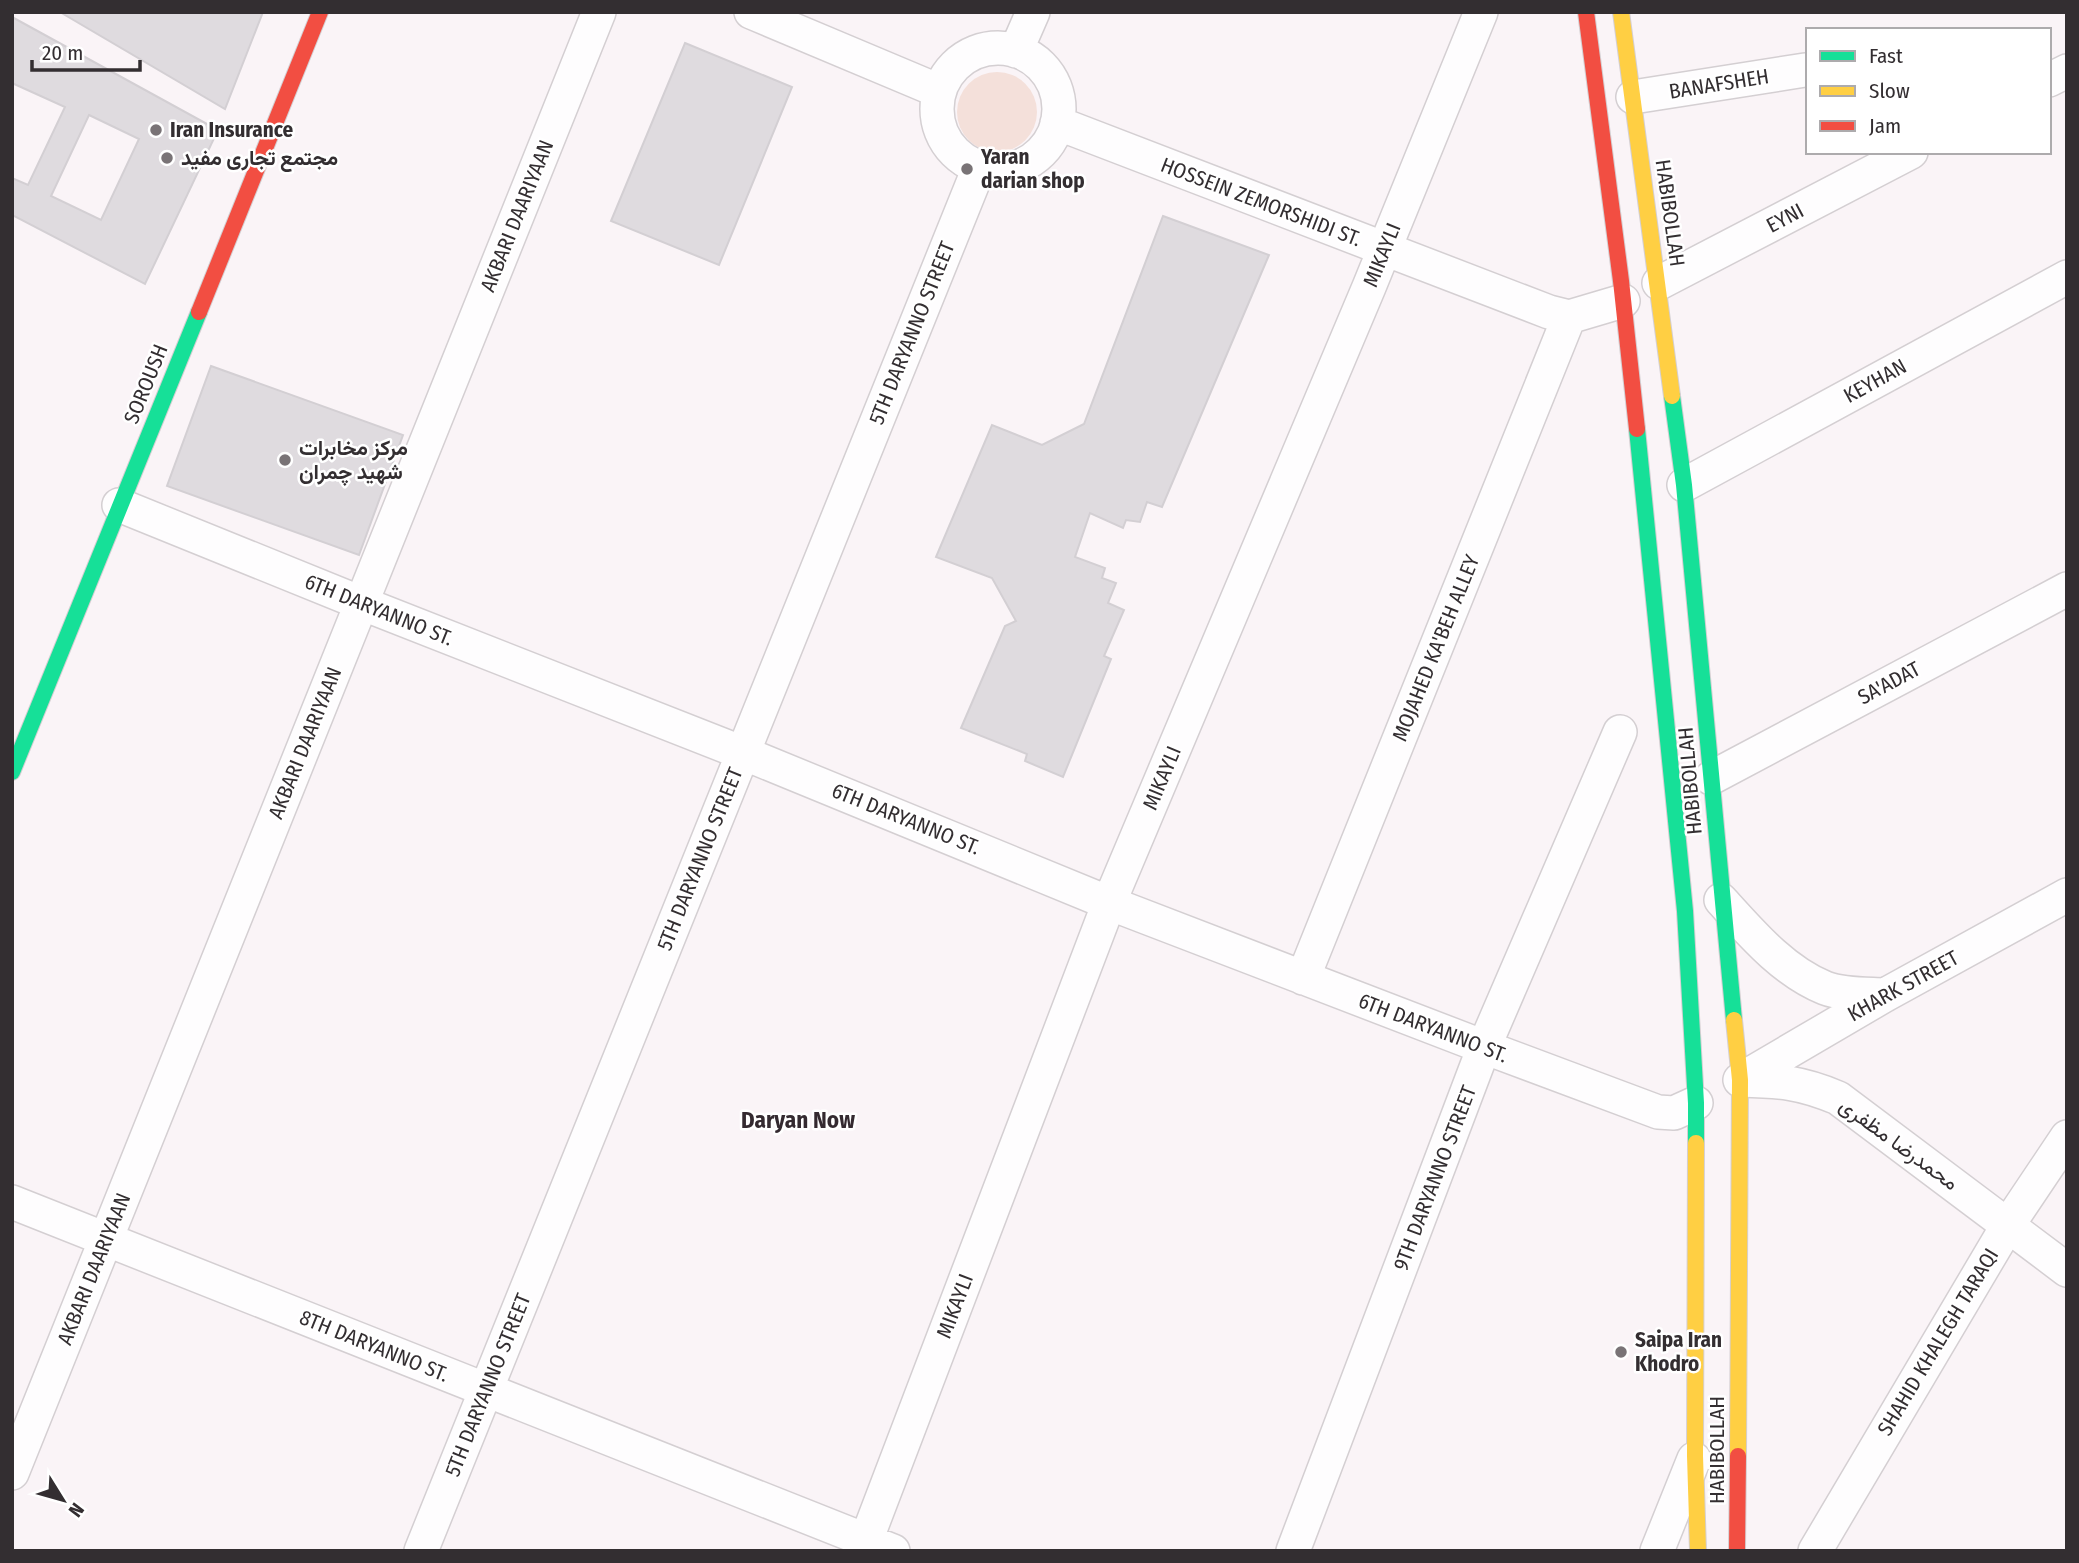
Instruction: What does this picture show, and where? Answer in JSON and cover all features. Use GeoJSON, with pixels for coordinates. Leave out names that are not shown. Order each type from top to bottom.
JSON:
{"type":"FeatureCollection","features":[{"type":"Feature","properties":{"kind":"main road","name":"SOROUSH"},"geometry":{"type":"LineString","coordinates":[[14,762],[320,12]]}},
{"type":"Feature","properties":{"kind":"main road","name":"HABIBOLLAH"},"geometry":{"type":"LineString","coordinates":[[1586,12],[1684,485],[1735,1083],[1737,1551]]}},
{"type":"Feature","properties":{"kind":"main road","name":"HABIBOLLAH"},"geometry":{"type":"LineString","coordinates":[[1622,12],[1633,97],[1677,818],[1701,1100],[1695,1456],[1698,1551]]}},
{"type":"Feature","properties":{"kind":"street","name":"AKBARI DAARIYAAN"},"geometry":{"type":"LineString","coordinates":[[12,1473],[599,12]]}},
{"type":"Feature","properties":{"kind":"street"},"geometry":{"type":"LineString","coordinates":[[751,12],[939,91]]}},
{"type":"Feature","properties":{"kind":"street"},"geometry":{"type":"LineString","coordinates":[[1016,51],[1033,12]]}},
{"type":"Feature","properties":{"kind":"street","name":"MIKAYLI"},"geometry":{"type":"LineString","coordinates":[[873,1547],[1109,902],[1385,249],[1481,12]]}},
{"type":"Feature","properties":{"kind":"street"},"geometry":{"type":"LineString","coordinates":[[997,48],[1016,51],[1033,59],[1046,71],[1055,87],[1059,105],[1057,124],[1049,142],[1036,157],[1018,167],[999,171],[979,168],[962,159],[948,146],[936,110],[939,91],[948,74],[962,60],[978,51],[997,48]]}},
{"type":"Feature","properties":{"kind":"street","name":"BANAFSHEH"},"geometry":{"type":"LineString","coordinates":[[1633,97],[1805,70]]}},
{"type":"Feature","properties":{"kind":"street"},"geometry":{"type":"LineString","coordinates":[[2051,79],[2067,71]]}},
{"type":"Feature","properties":{"kind":"street","name":"HOSSEIN ZEMORSHIDI ST."},"geometry":{"type":"LineString","coordinates":[[1057,124],[1549,312],[1569,317]]}},
{"type":"Feature","properties":{"kind":"street","name":"EYNI"},"geometry":{"type":"LineString","coordinates":[[1645,291],[1906,154]]}},
{"type":"Feature","properties":{"kind":"street","name":"5TH DARYANNO STREET"},"geometry":{"type":"LineString","coordinates":[[421,1551],[979,168]]}},
{"type":"Feature","properties":{"kind":"street","name":"KEYHAN"},"geometry":{"type":"LineString","coordinates":[[1684,485],[2065,283]]}},
{"type":"Feature","properties":{"kind":"street"},"geometry":{"type":"LineString","coordinates":[[1569,317],[1645,291]]}},
{"type":"Feature","properties":{"kind":"street","name":"MOJAHED KA'BEH ALLEY"},"geometry":{"type":"LineString","coordinates":[[1303,978],[1569,317]]}},
{"type":"Feature","properties":{"kind":"street","name":"6TH DARYANNO ST."},"geometry":{"type":"LineString","coordinates":[[119,505],[1109,902],[1484,1048],[1648,1109],[1674,1113],[1701,1100]]}},
{"type":"Feature","properties":{"kind":"street","name":"SA'ADAT"},"geometry":{"type":"LineString","coordinates":[[1711,778],[2067,589]]}},
{"type":"Feature","properties":{"kind":"street","name":"9TH DARYANNO STREET"},"geometry":{"type":"LineString","coordinates":[[1293,1551],[1484,1048],[1620,732]]}},
{"type":"Feature","properties":{"kind":"street","name":"KHARK STREET"},"geometry":{"type":"LineString","coordinates":[[1735,1083],[1885,995],[2067,895]]}},
{"type":"Feature","properties":{"kind":"street"},"geometry":{"type":"LineString","coordinates":[[1721,900],[1762,943],[1804,976],[1827,989],[1885,995]]}},
{"type":"Feature","properties":{"kind":"street","name":"محمدرضا مظفری"},"geometry":{"type":"LineString","coordinates":[[1735,1083],[1786,1082],[1812,1087],[1838,1098],[2067,1270]]}},
{"type":"Feature","properties":{"kind":"street","name":"SHAHID KHALEGH TARAQI"},"geometry":{"type":"LineString","coordinates":[[1815,1551],[2007,1225],[2067,1137]]}},
{"type":"Feature","properties":{"kind":"street","name":"8TH DARYANNO ST."},"geometry":{"type":"LineString","coordinates":[[12,1202],[873,1547]]}},
{"type":"Feature","properties":{"kind":"street"},"geometry":{"type":"LineString","coordinates":[[1657,1551],[1695,1456]]}},
{"type":"Feature","properties":{"kind":"shaded area"},"geometry":{"type":"Polygon","coordinates":[[[997,72],[1012,75],[1025,84],[1034,97],[1037,112],[1034,127],[1025,140],[1012,149],[997,152],[982,149],[969,140],[960,127],[957,112],[960,97],[969,84],[982,75],[997,72]]]}},
{"type":"Feature","properties":{"kind":"building"},"geometry":{"type":"Polygon","coordinates":[[[60,12],[263,12],[225,109],[60,12]]]}},
{"type":"Feature","properties":{"kind":"building","name":"مجتمع تجاری مفید"},"geometry":{"type":"Polygon","coordinates":[[[12,17],[218,130],[145,284],[12,215],[12,178],[28,185],[65,107],[12,83],[12,17]],[[89,115],[51,196],[101,220],[139,139],[89,115]]]}},
{"type":"Feature","properties":{"kind":"building"},"geometry":{"type":"Polygon","coordinates":[[[685,43],[792,87],[719,265],[611,221],[685,43]]]}},
{"type":"Feature","properties":{"kind":"building"},"geometry":{"type":"Polygon","coordinates":[[[1163,216],[1269,255],[1162,507],[1147,502],[1140,522],[1126,520],[1123,528],[1090,513],[1075,557],[1105,568],[1102,578],[1116,583],[1108,603],[1124,610],[1104,656],[1111,659],[1063,777],[1025,761],[1027,754],[961,728],[1005,626],[1016,621],[992,578],[936,557],[992,425],[1042,445],[1084,424],[1163,216]]]}},
{"type":"Feature","properties":{"kind":"building","name":"مرکز مخابرات شهید چمران"},"geometry":{"type":"Polygon","coordinates":[[[211,366],[403,435],[359,555],[167,486],[211,366]]]}},
{"type":"Feature","properties":{"kind":"traffic: fast"},"geometry":{"type":"LineString","coordinates":[[12,772],[199,312]]}},
{"type":"Feature","properties":{"kind":"traffic: fast"},"geometry":{"type":"LineString","coordinates":[[1672,396],[1684,485],[1734,1020]]}},
{"type":"Feature","properties":{"kind":"traffic: fast"},"geometry":{"type":"LineString","coordinates":[[1637,429],[1685,911],[1696,1143]]}},
{"type":"Feature","properties":{"kind":"traffic: slow"},"geometry":{"type":"LineString","coordinates":[[1621,12],[1672,396]]}},
{"type":"Feature","properties":{"kind":"traffic: slow"},"geometry":{"type":"LineString","coordinates":[[1734,1020],[1740,1080],[1738,1456]]}},
{"type":"Feature","properties":{"kind":"traffic: slow"},"geometry":{"type":"LineString","coordinates":[[1696,1143],[1695,1456],[1698,1551]]}},
{"type":"Feature","properties":{"kind":"traffic: jam"},"geometry":{"type":"LineString","coordinates":[[199,312],[320,12]]}},
{"type":"Feature","properties":{"kind":"traffic: jam"},"geometry":{"type":"LineString","coordinates":[[1586,12],[1637,429]]}},
{"type":"Feature","properties":{"kind":"traffic: jam"},"geometry":{"type":"LineString","coordinates":[[1737,1551],[1738,1456]]}},
{"type":"Feature","properties":{"kind":"place","name":"Iran Insurance"},"geometry":{"type":"Point","coordinates":[156,130]}},
{"type":"Feature","properties":{"kind":"place","name":"مجتمع تجاری مفید"},"geometry":{"type":"Point","coordinates":[167,158]}},
{"type":"Feature","properties":{"kind":"place","name":"Yaran darian shop"},"geometry":{"type":"Point","coordinates":[967,169]}},
{"type":"Feature","properties":{"kind":"place","name":"مرکز مخابرات شهید چمران"},"geometry":{"type":"Point","coordinates":[285,460]}},
{"type":"Feature","properties":{"kind":"place","name":"Saipa Iran Khodro"},"geometry":{"type":"Point","coordinates":[1621,1352]}},
{"type":"Feature","properties":{"kind":"district","name":"Daryan Now"},"geometry":{"type":"Point","coordinates":[798,1120]}}]}
